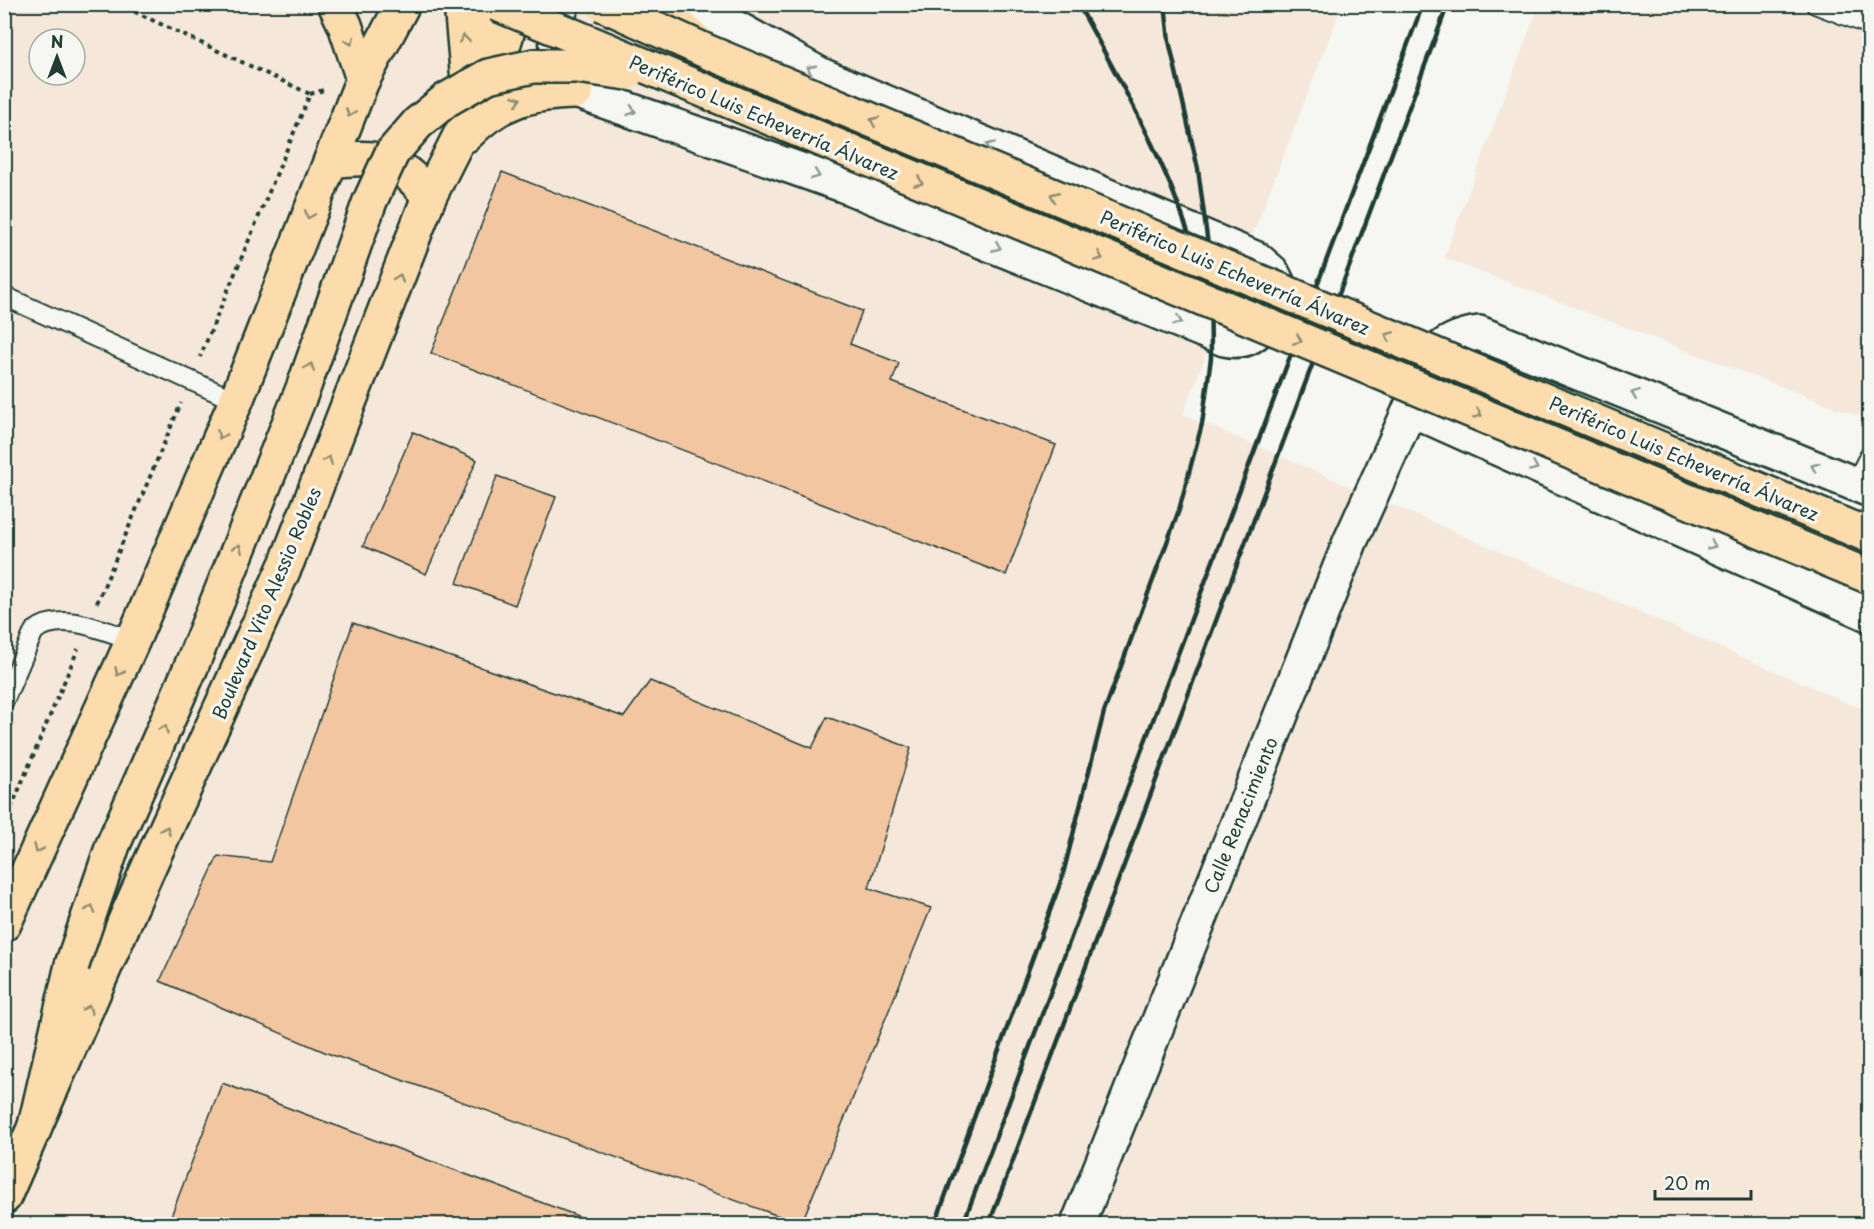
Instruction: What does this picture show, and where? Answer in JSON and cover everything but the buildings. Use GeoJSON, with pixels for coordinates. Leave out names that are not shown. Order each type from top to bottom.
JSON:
{"type":"FeatureCollection","features":[{"type":"Feature","properties":{"kind":"main road"},"geometry":{"type":"LineString","coordinates":[[334,4],[345,25],[363,79]]}},
{"type":"Feature","properties":{"kind":"main road"},"geometry":{"type":"LineString","coordinates":[[4,924],[133,640],[236,401],[363,79],[403,4]]}},
{"type":"Feature","properties":{"kind":"main road"},"geometry":{"type":"LineString","coordinates":[[461,4],[471,115]]}},
{"type":"Feature","properties":{"kind":"main road"},"geometry":{"type":"LineString","coordinates":[[478,4],[500,56]]}},
{"type":"Feature","properties":{"kind":"main road","name":"Periférico Luis Echeverría Álvarez"},"geometry":{"type":"LineString","coordinates":[[497,4],[1869,577]]}},
{"type":"Feature","properties":{"kind":"main road","name":"Boulevard Vito Alessio Robles"},"geometry":{"type":"LineString","coordinates":[[4,1197],[12,1160],[34,1130],[146,873],[287,562],[382,323],[429,197],[500,56],[516,4]]}},
{"type":"Feature","properties":{"kind":"main road","name":"Periférico Luis Echeverría Álvarez"},"geometry":{"type":"LineString","coordinates":[[602,4],[708,52],[1869,536]]}},
{"type":"Feature","properties":{"kind":"main road"},"geometry":{"type":"LineString","coordinates":[[654,4],[708,52]]}},
{"type":"Feature","properties":{"kind":"main road"},"geometry":{"type":"LineString","coordinates":[[34,1130],[72,964],[113,845],[213,613],[304,386],[370,201],[392,153],[418,123],[446,100],[488,76],[534,66],[576,66],[621,71],[689,86]]}},
{"type":"Feature","properties":{"kind":"main road"},"geometry":{"type":"LineString","coordinates":[[454,147],[482,118],[508,102],[543,92],[576,92]]}},
{"type":"Feature","properties":{"kind":"main road"},"geometry":{"type":"LineString","coordinates":[[331,161],[364,156],[381,160],[403,170],[416,180],[429,197]]}},
{"type":"Feature","properties":{"kind":"street"},"geometry":{"type":"LineString","coordinates":[[562,4],[556,23],[555,48],[562,71],[576,92]]}},
{"type":"Feature","properties":{"kind":"street","name":"Periférico Luis Echeverría Álvarez"},"geometry":{"type":"LineString","coordinates":[[500,56],[525,72],[576,92],[843,185],[1224,339],[1236,342],[1249,338],[1262,328],[1273,312],[1279,286],[1272,272],[1257,259],[821,75],[693,4]]}},
{"type":"Feature","properties":{"kind":"street","name":"Calle Renacimiento"},"geometry":{"type":"LineString","coordinates":[[1078,1224],[1345,553],[1431,361],[1441,345],[1456,337],[1479,333],[1862,487]]}},
{"type":"Feature","properties":{"kind":"street"},"geometry":{"type":"LineString","coordinates":[[1410,409],[1442,426],[1869,615]]}},
{"type":"Feature","properties":{"kind":"lane"},"geometry":{"type":"LineString","coordinates":[[1815,4],[1869,26]]}},
{"type":"Feature","properties":{"kind":"lane"},"geometry":{"type":"LineString","coordinates":[[4,296],[236,401]]}},
{"type":"Feature","properties":{"kind":"lane"},"geometry":{"type":"LineString","coordinates":[[1862,487],[1869,454]]}},
{"type":"Feature","properties":{"kind":"lane"},"geometry":{"type":"LineString","coordinates":[[4,700],[34,631],[41,626],[64,622],[133,640]]}},
{"type":"Feature","properties":{"kind":"shaded area"},"geometry":{"type":"Polygon","coordinates":[[[5,5],[1342,5],[1183,414],[1869,712],[1869,1224],[5,1224],[5,5]]]}},
{"type":"Feature","properties":{"kind":"shaded area"},"geometry":{"type":"Polygon","coordinates":[[[1539,5],[1869,5],[1869,420],[1444,258],[1539,5]]]}},
{"type":"Feature","properties":{"kind":"railway"},"geometry":{"type":"LineString","coordinates":[[1078,4],[1135,110],[1169,182],[1184,219],[1206,296]]}},
{"type":"Feature","properties":{"kind":"railway"},"geometry":{"type":"LineString","coordinates":[[935,1224],[1062,878],[1104,712],[1179,510],[1202,424],[1211,358],[1210,260],[1198,169],[1169,41],[1165,4]]}},
{"type":"Feature","properties":{"kind":"railway"},"geometry":{"type":"LineString","coordinates":[[963,1224],[1423,4]]}},
{"type":"Feature","properties":{"kind":"railway"},"geometry":{"type":"LineString","coordinates":[[989,1224],[1448,4]]}}]}
